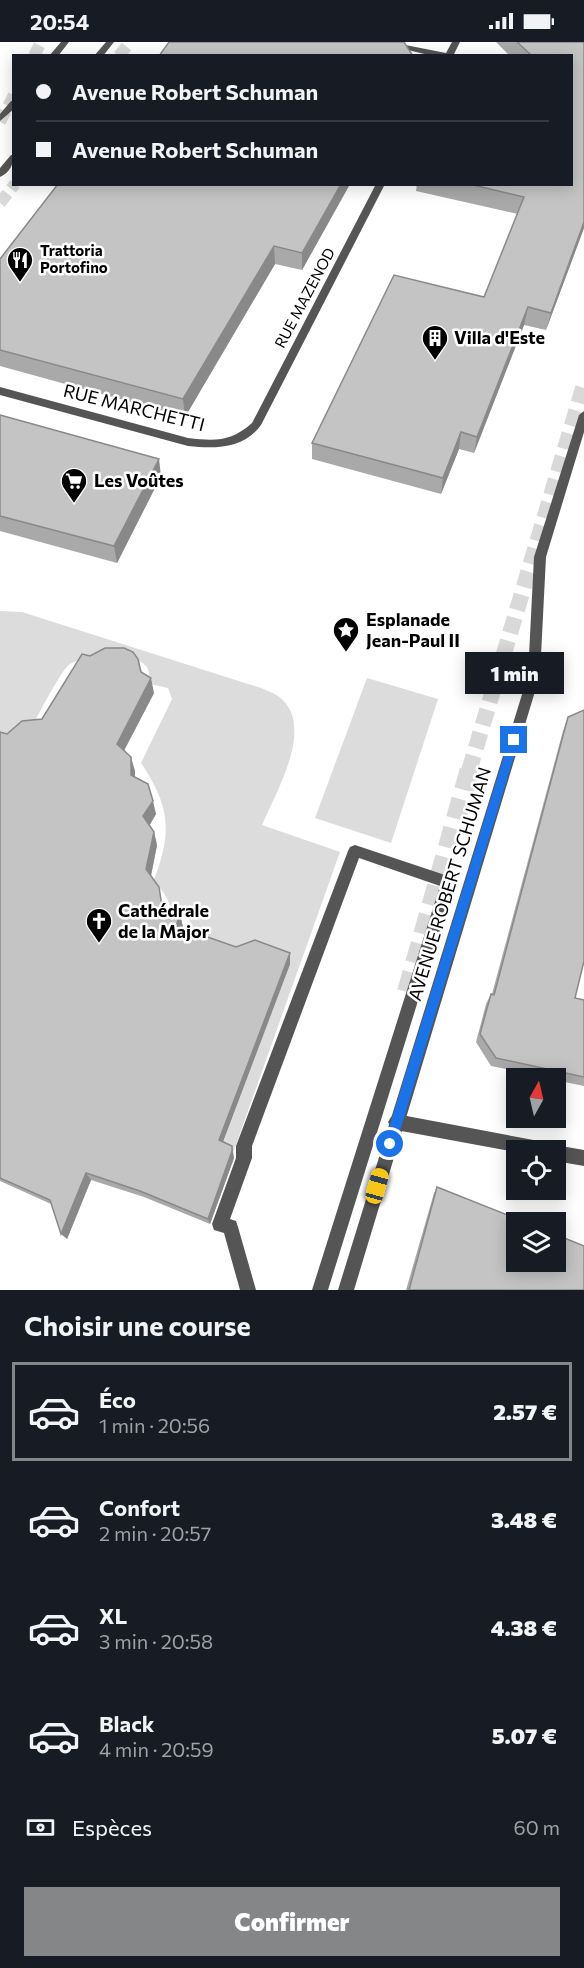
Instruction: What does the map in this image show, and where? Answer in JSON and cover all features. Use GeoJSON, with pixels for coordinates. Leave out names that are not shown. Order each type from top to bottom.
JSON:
{"type":"FeatureCollection","features":[{"type":"Feature","properties":{"kind":"street"},"geometry":{"type":"LineString","coordinates":[[55,54],[65,42]]}},
{"type":"Feature","properties":{"kind":"street"},"geometry":{"type":"LineString","coordinates":[[100,54],[110,42]]}},
{"type":"Feature","properties":{"kind":"street"},"geometry":{"type":"LineString","coordinates":[[378,42],[438,54]]}},
{"type":"Feature","properties":{"kind":"street"},"geometry":{"type":"LineString","coordinates":[[0,119],[12,105]]}},
{"type":"Feature","properties":{"kind":"street"},"geometry":{"type":"LineString","coordinates":[[0,174],[12,159]]}},
{"type":"Feature","properties":{"kind":"street","name":"RUE MAZENOD"},"geometry":{"type":"LineString","coordinates":[[256,425],[380,186]]}},
{"type":"Feature","properties":{"kind":"street","name":"RUE MARCHETTI"},"geometry":{"type":"LineString","coordinates":[[0,391],[203,444],[236,441],[246,436],[256,425]]}},
{"type":"Feature","properties":{"kind":"street","name":"AVENUE ROBERT SCHUMAN"},"geometry":{"type":"LineString","coordinates":[[346,1290],[534,675],[540,557],[584,415]]}},
{"type":"Feature","properties":{"kind":"street"},"geometry":{"type":"LineString","coordinates":[[248,1290],[230,1227],[220,1224],[244,1158],[244,1146],[355,851],[448,882],[320,1290]]}},
{"type":"Feature","properties":{"kind":"street"},"geometry":{"type":"LineString","coordinates":[[396,1122],[506,1143]]}},
{"type":"Feature","properties":{"kind":"street"},"geometry":{"type":"LineString","coordinates":[[566,1155],[584,1158]]}},
{"type":"Feature","properties":{"kind":"shaded area"},"geometry":{"type":"Polygon","coordinates":[[[0,611],[22,612],[261,688],[278,696],[289,708],[294,723],[294,740],[290,759],[262,825],[340,852],[233,1153],[221,1148],[287,971],[187,933],[191,923],[187,916],[171,911],[165,895],[153,882],[163,849],[165,821],[158,793],[141,763],[172,699],[168,688],[150,684],[147,668],[132,659],[98,657],[77,661],[70,664],[61,675],[31,728],[0,737],[0,611]]]}},
{"type":"Feature","properties":{"kind":"shaded area"},"geometry":{"type":"Polygon","coordinates":[[[367,678],[438,699],[391,843],[315,818],[367,678]]]}},
{"type":"Feature","properties":{"kind":"building"},"geometry":{"type":"Polygon","coordinates":[[[169,42],[404,42],[412,54],[160,54],[169,42]]]}},
{"type":"Feature","properties":{"kind":"building","name":"Villa d'Este"},"geometry":{"type":"Polygon","coordinates":[[[517,42],[584,42],[584,222],[551,313],[528,307],[477,437],[461,432],[443,478],[312,443],[394,275],[484,297],[524,197],[477,186],[573,186],[573,54],[530,54],[517,42]]]}},
{"type":"Feature","properties":{"kind":"building"},"geometry":{"type":"Polygon","coordinates":[[[56,186],[340,186],[302,253],[274,246],[183,399],[0,350],[0,259],[56,186]]]}},
{"type":"Feature","properties":{"kind":"building","name":"Les Voûtes"},"geometry":{"type":"Polygon","coordinates":[[[0,415],[159,459],[114,546],[0,516],[0,415]]]}},
{"type":"Feature","properties":{"kind":"building","name":"Cathédrale de la Major"},"geometry":{"type":"Polygon","coordinates":[[[105,648],[124,648],[133,652],[138,659],[141,672],[151,678],[117,744],[131,757],[131,775],[148,784],[153,801],[143,816],[154,832],[146,869],[159,887],[162,906],[180,915],[176,926],[236,947],[255,940],[290,953],[219,1140],[232,1146],[232,1151],[208,1219],[140,1191],[86,1173],[61,1234],[50,1200],[0,1178],[0,732],[7,734],[22,721],[42,719],[82,654],[90,656],[105,648]]]}},
{"type":"Feature","properties":{"kind":"building"},"geometry":{"type":"Polygon","coordinates":[[[584,710],[584,961],[575,998],[584,1000],[584,1077],[566,1073],[566,1068],[542,1068],[496,1058],[480,1034],[491,994],[494,995],[568,717],[584,710]]]}},
{"type":"Feature","properties":{"kind":"building"},"geometry":{"type":"Polygon","coordinates":[[[437,1187],[506,1214],[506,1272],[566,1272],[566,1239],[584,1246],[584,1290],[409,1290],[437,1187]]]}},
{"type":"Feature","properties":{"kind":"tunnel"},"geometry":{"type":"LineString","coordinates":[[35,54],[41,42]]}},
{"type":"Feature","properties":{"kind":"tunnel"},"geometry":{"type":"LineString","coordinates":[[121,54],[130,42]]}},
{"type":"Feature","properties":{"kind":"tunnel"},"geometry":{"type":"LineString","coordinates":[[0,122],[12,99]]}},
{"type":"Feature","properties":{"kind":"tunnel"},"geometry":{"type":"LineString","coordinates":[[0,203],[13,186]]}},
{"type":"Feature","properties":{"kind":"tunnel"},"geometry":{"type":"LineString","coordinates":[[469,771],[584,385]]}},
{"type":"Feature","properties":{"kind":"tunnel"},"geometry":{"type":"LineString","coordinates":[[407,992],[470,769]]}},
{"type":"Feature","properties":{"kind":"place","name":"Trattoria Portofino"},"geometry":{"type":"Point","coordinates":[20,283]}},
{"type":"Feature","properties":{"kind":"place","name":"Villa d'Este"},"geometry":{"type":"Point","coordinates":[435,361]}},
{"type":"Feature","properties":{"kind":"place","name":"Les Voûtes"},"geometry":{"type":"Point","coordinates":[74,504]}},
{"type":"Feature","properties":{"kind":"place","name":"Esplanade Jean-Paul II"},"geometry":{"type":"Point","coordinates":[346,653]}},
{"type":"Feature","properties":{"kind":"place","name":"Cathédrale de la Major"},"geometry":{"type":"Point","coordinates":[99,944]}},
{"type":"Feature","properties":{"kind":"route"},"geometry":{"type":"LineString","coordinates":[[390,1144],[514,740]]}}]}
